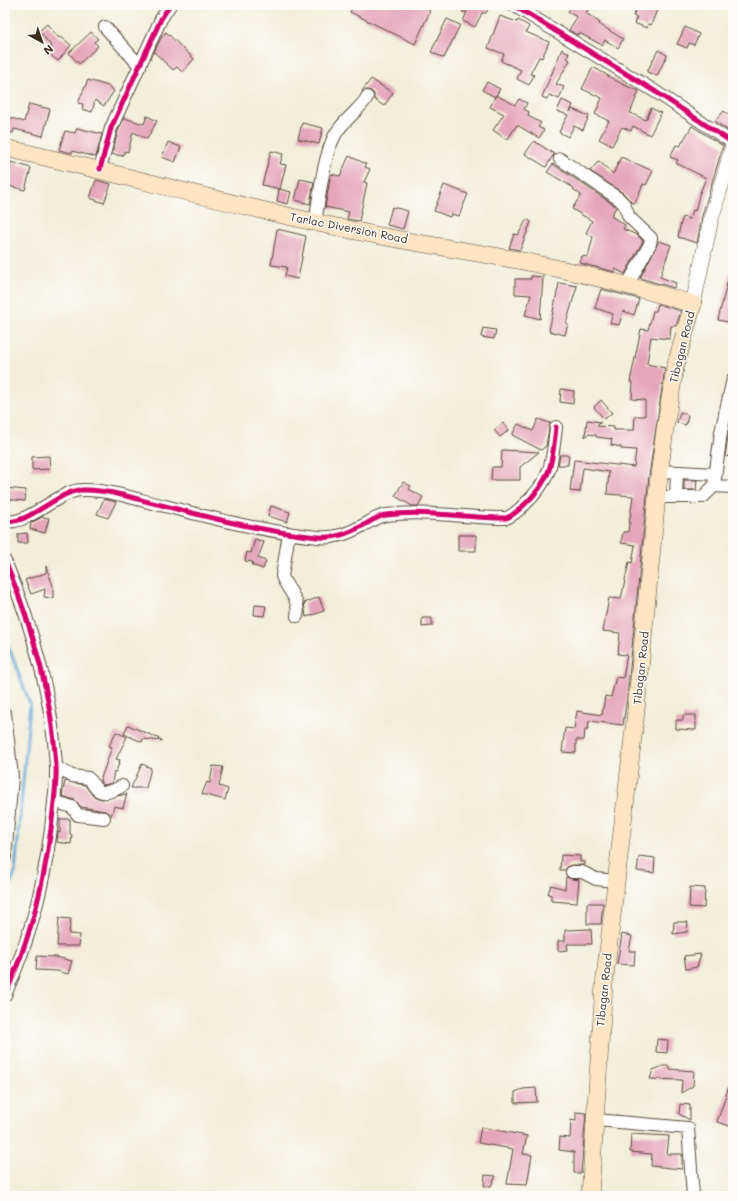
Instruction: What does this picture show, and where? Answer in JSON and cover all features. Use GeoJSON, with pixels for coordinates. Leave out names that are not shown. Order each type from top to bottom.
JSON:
{"type":"FeatureCollection","features":[{"type":"Feature","properties":{"kind":"main road","name":"Tarlac Diversion Road"},"geometry":{"type":"LineString","coordinates":[[5,148],[100,169],[181,191],[372,235],[532,263],[628,284],[693,304]]}},
{"type":"Feature","properties":{"kind":"main road","name":"Tibagan Road"},"geometry":{"type":"LineString","coordinates":[[590,1196],[596,1120],[596,1087],[601,1012],[615,881],[635,720],[660,470],[675,368],[693,304]]}},
{"type":"Feature","properties":{"kind":"street"},"geometry":{"type":"LineString","coordinates":[[100,169],[111,128],[161,19],[170,5]]}},
{"type":"Feature","properties":{"kind":"street"},"geometry":{"type":"LineString","coordinates":[[513,5],[656,92],[733,145]]}},
{"type":"Feature","properties":{"kind":"street"},"geometry":{"type":"LineString","coordinates":[[105,27],[140,66]]}},
{"type":"Feature","properties":{"kind":"street"},"geometry":{"type":"LineString","coordinates":[[315,222],[330,147],[336,134],[347,118],[362,104],[367,97]]}},
{"type":"Feature","properties":{"kind":"street","name":"Tibagan Road"},"geometry":{"type":"LineString","coordinates":[[693,304],[712,219],[733,145]]}},
{"type":"Feature","properties":{"kind":"street"},"geometry":{"type":"LineString","coordinates":[[560,159],[619,199],[624,204],[629,217],[651,238],[650,244],[628,284]]}},
{"type":"Feature","properties":{"kind":"street"},"geometry":{"type":"LineString","coordinates":[[658,497],[703,498],[715,480],[721,432],[733,378]]}},
{"type":"Feature","properties":{"kind":"street"},"geometry":{"type":"LineString","coordinates":[[5,521],[11,522],[29,515],[60,498],[81,490],[108,492],[225,521],[289,533],[333,538],[384,515],[424,513],[499,518],[510,517],[542,486],[550,469],[556,427]]}},
{"type":"Feature","properties":{"kind":"street"},"geometry":{"type":"LineString","coordinates":[[660,470],[715,480],[733,487]]}},
{"type":"Feature","properties":{"kind":"street"},"geometry":{"type":"LineString","coordinates":[[676,497],[677,472]]}},
{"type":"Feature","properties":{"kind":"street"},"geometry":{"type":"LineString","coordinates":[[289,533],[282,576],[297,601],[297,616]]}},
{"type":"Feature","properties":{"kind":"street"},"geometry":{"type":"LineString","coordinates":[[5,561],[20,596],[38,655],[51,720],[56,767],[54,801],[45,874],[35,914],[18,966],[5,994]]}},
{"type":"Feature","properties":{"kind":"street"},"geometry":{"type":"LineString","coordinates":[[5,714],[12,777],[5,857]]}},
{"type":"Feature","properties":{"kind":"street"},"geometry":{"type":"LineString","coordinates":[[56,767],[72,776],[88,778],[96,789],[101,791],[112,792],[122,786]]}},
{"type":"Feature","properties":{"kind":"street"},"geometry":{"type":"LineString","coordinates":[[54,801],[72,807],[78,814],[104,818]]}},
{"type":"Feature","properties":{"kind":"street"},"geometry":{"type":"LineString","coordinates":[[572,872],[582,872],[596,879],[615,881]]}},
{"type":"Feature","properties":{"kind":"street"},"geometry":{"type":"LineString","coordinates":[[596,1120],[688,1128],[693,1196]]}},
{"type":"Feature","properties":{"kind":"building"},"geometry":{"type":"Polygon","coordinates":[[[354,5],[429,5],[427,9],[430,11],[415,44],[350,12],[354,5]]]}},
{"type":"Feature","properties":{"kind":"building"},"geometry":{"type":"Polygon","coordinates":[[[463,5],[490,5],[486,13],[482,13],[475,27],[463,21],[467,12],[462,12],[463,5]]]}},
{"type":"Feature","properties":{"kind":"building"},"geometry":{"type":"Polygon","coordinates":[[[572,5],[591,5],[586,13],[600,23],[599,24],[623,39],[618,48],[605,40],[602,45],[579,33],[577,35],[569,30],[577,17],[568,12],[572,5]]]}},
{"type":"Feature","properties":{"kind":"building"},"geometry":{"type":"Polygon","coordinates":[[[638,5],[646,5],[657,10],[651,25],[648,24],[647,28],[634,23],[637,17],[633,16],[638,5]]]}},
{"type":"Feature","properties":{"kind":"building"},"geometry":{"type":"Polygon","coordinates":[[[500,16],[517,22],[518,20],[529,26],[526,32],[549,42],[542,58],[539,57],[530,74],[534,75],[529,85],[517,79],[521,70],[501,61],[504,54],[488,48],[500,16]]]}},
{"type":"Feature","properties":{"kind":"building"},"geometry":{"type":"Polygon","coordinates":[[[447,19],[460,25],[444,58],[431,52],[447,19]]]}},
{"type":"Feature","properties":{"kind":"building"},"geometry":{"type":"Polygon","coordinates":[[[47,24],[59,38],[61,37],[71,45],[58,61],[48,53],[52,47],[39,31],[47,24]]]}},
{"type":"Feature","properties":{"kind":"building"},"geometry":{"type":"Polygon","coordinates":[[[685,27],[699,34],[694,45],[689,43],[687,48],[677,44],[685,27]]]}},
{"type":"Feature","properties":{"kind":"building"},"geometry":{"type":"Polygon","coordinates":[[[91,32],[98,39],[94,42],[98,46],[79,64],[69,53],[91,32]]]}},
{"type":"Feature","properties":{"kind":"building"},"geometry":{"type":"Polygon","coordinates":[[[166,32],[194,59],[182,72],[177,67],[173,70],[154,52],[161,38],[166,32]]]}},
{"type":"Feature","properties":{"kind":"building"},"geometry":{"type":"Polygon","coordinates":[[[562,49],[569,53],[567,58],[570,60],[556,84],[564,87],[559,99],[549,95],[547,99],[542,97],[562,49]]]}},
{"type":"Feature","properties":{"kind":"building"},"geometry":{"type":"Polygon","coordinates":[[[658,50],[667,55],[657,76],[647,72],[658,50]]]}},
{"type":"Feature","properties":{"kind":"building"},"geometry":{"type":"Polygon","coordinates":[[[593,67],[622,84],[639,91],[630,113],[646,120],[651,108],[661,113],[650,135],[633,126],[631,131],[622,127],[612,146],[599,139],[609,121],[595,114],[602,98],[582,89],[593,67]]]}},
{"type":"Feature","properties":{"kind":"building"},"geometry":{"type":"Polygon","coordinates":[[[371,79],[393,93],[384,106],[374,99],[374,94],[371,91],[362,91],[371,79]]]}},
{"type":"Feature","properties":{"kind":"building"},"geometry":{"type":"Polygon","coordinates":[[[88,80],[108,86],[114,91],[104,106],[95,100],[92,112],[82,109],[83,104],[78,103],[88,80]]]}},
{"type":"Feature","properties":{"kind":"building"},"geometry":{"type":"Polygon","coordinates":[[[487,82],[500,89],[495,97],[482,90],[487,82]]]}},
{"type":"Feature","properties":{"kind":"building"},"geometry":{"type":"Polygon","coordinates":[[[496,95],[515,105],[519,99],[527,103],[524,109],[529,112],[528,116],[541,123],[538,127],[544,130],[539,138],[517,125],[507,140],[493,130],[504,114],[490,107],[496,95]]]}},
{"type":"Feature","properties":{"kind":"building"},"geometry":{"type":"Polygon","coordinates":[[[562,100],[573,105],[570,112],[572,109],[589,116],[583,130],[574,126],[568,137],[559,132],[568,115],[557,111],[562,100]]]}},
{"type":"Feature","properties":{"kind":"building"},"geometry":{"type":"Polygon","coordinates":[[[29,104],[50,109],[43,136],[14,129],[13,133],[5,131],[5,116],[24,122],[29,104]]]}},
{"type":"Feature","properties":{"kind":"building"},"geometry":{"type":"Polygon","coordinates":[[[724,111],[733,118],[733,134],[715,121],[724,111]]]}},
{"type":"Feature","properties":{"kind":"building"},"geometry":{"type":"Polygon","coordinates":[[[147,116],[157,121],[147,139],[133,132],[128,152],[125,151],[123,156],[112,154],[118,131],[124,118],[144,124],[147,116]]]}},
{"type":"Feature","properties":{"kind":"building"},"geometry":{"type":"Polygon","coordinates":[[[302,123],[323,128],[319,144],[298,139],[302,123]]]}},
{"type":"Feature","properties":{"kind":"building"},"geometry":{"type":"Polygon","coordinates":[[[692,126],[723,146],[702,216],[697,243],[678,237],[683,217],[690,219],[693,210],[695,211],[699,195],[706,178],[676,163],[678,160],[670,157],[676,145],[680,146],[692,126]]]}},
{"type":"Feature","properties":{"kind":"building"},"geometry":{"type":"Polygon","coordinates":[[[77,128],[102,134],[96,157],[72,151],[72,153],[59,150],[65,131],[75,133],[77,128]]]}},
{"type":"Feature","properties":{"kind":"building"},"geometry":{"type":"Polygon","coordinates":[[[534,141],[554,154],[546,167],[525,154],[534,141]]]}},
{"type":"Feature","properties":{"kind":"building"},"geometry":{"type":"Polygon","coordinates":[[[168,142],[181,147],[175,162],[162,157],[168,142]]]}},
{"type":"Feature","properties":{"kind":"building"},"geometry":{"type":"Polygon","coordinates":[[[271,151],[283,154],[280,164],[286,165],[280,189],[262,185],[271,151]]]}},
{"type":"Feature","properties":{"kind":"building"},"geometry":{"type":"Polygon","coordinates":[[[349,156],[366,164],[365,167],[370,169],[364,182],[367,183],[359,221],[347,219],[349,212],[325,207],[331,174],[340,176],[349,156]]]}},
{"type":"Feature","properties":{"kind":"building"},"geometry":{"type":"Polygon","coordinates":[[[621,157],[653,171],[646,185],[643,184],[635,203],[631,202],[623,193],[590,171],[599,161],[613,174],[621,157]]]}},
{"type":"Feature","properties":{"kind":"building"},"geometry":{"type":"Polygon","coordinates":[[[11,162],[31,168],[25,190],[5,185],[11,162]]]}},
{"type":"Feature","properties":{"kind":"building"},"geometry":{"type":"Polygon","coordinates":[[[553,164],[614,205],[616,207],[611,216],[625,225],[623,229],[637,235],[643,241],[625,274],[615,269],[615,272],[580,263],[582,256],[588,257],[593,237],[586,233],[592,221],[572,209],[581,195],[573,189],[574,188],[547,172],[553,164]]]}},
{"type":"Feature","properties":{"kind":"building"},"geometry":{"type":"Polygon","coordinates":[[[300,179],[314,182],[310,204],[295,200],[300,179]]]}},
{"type":"Feature","properties":{"kind":"building"},"geometry":{"type":"Polygon","coordinates":[[[96,180],[111,184],[104,203],[90,198],[96,180]]]}},
{"type":"Feature","properties":{"kind":"building"},"geometry":{"type":"Polygon","coordinates":[[[444,185],[468,194],[459,216],[451,214],[450,217],[434,211],[444,185]]]}},
{"type":"Feature","properties":{"kind":"building"},"geometry":{"type":"Polygon","coordinates":[[[279,189],[291,192],[288,204],[277,201],[279,189]]]}},
{"type":"Feature","properties":{"kind":"building"},"geometry":{"type":"Polygon","coordinates":[[[392,207],[408,211],[403,229],[387,225],[392,207]]]}},
{"type":"Feature","properties":{"kind":"building"},"geometry":{"type":"Polygon","coordinates":[[[527,219],[531,222],[520,250],[509,248],[514,234],[518,235],[527,219]]]}},
{"type":"Feature","properties":{"kind":"building"},"geometry":{"type":"Polygon","coordinates":[[[277,229],[306,236],[298,279],[285,276],[287,267],[271,265],[277,229]]]}},
{"type":"Feature","properties":{"kind":"building"},"geometry":{"type":"Polygon","coordinates":[[[659,241],[671,245],[660,277],[676,283],[674,288],[640,278],[659,241]]]}},
{"type":"Feature","properties":{"kind":"building"},"geometry":{"type":"Polygon","coordinates":[[[730,271],[733,271],[733,323],[718,320],[730,271]]]}},
{"type":"Feature","properties":{"kind":"building"},"geometry":{"type":"Polygon","coordinates":[[[531,276],[543,277],[540,319],[525,315],[531,295],[515,294],[515,279],[531,279],[531,276]]]}},
{"type":"Feature","properties":{"kind":"building"},"geometry":{"type":"Polygon","coordinates":[[[559,283],[577,286],[566,324],[568,324],[565,335],[549,331],[559,283]]]}},
{"type":"Feature","properties":{"kind":"building"},"geometry":{"type":"Polygon","coordinates":[[[601,289],[639,299],[634,315],[623,311],[619,325],[610,323],[613,314],[595,308],[601,289]]]}},
{"type":"Feature","properties":{"kind":"building"},"geometry":{"type":"Polygon","coordinates":[[[658,304],[681,311],[676,326],[671,326],[670,339],[651,337],[647,364],[665,368],[649,475],[623,725],[589,721],[588,729],[585,729],[584,740],[576,740],[576,753],[562,752],[565,728],[574,729],[577,711],[602,715],[605,696],[611,697],[616,677],[623,678],[627,655],[618,654],[620,633],[603,631],[609,598],[621,599],[629,562],[632,563],[635,545],[621,543],[623,532],[628,532],[633,496],[607,494],[609,472],[583,468],[580,492],[570,491],[574,460],[634,467],[636,450],[621,449],[621,447],[611,445],[612,439],[596,437],[596,435],[588,434],[585,437],[587,420],[601,422],[597,426],[614,427],[614,430],[634,430],[635,416],[645,416],[645,400],[632,399],[633,382],[630,382],[641,329],[648,330],[653,311],[656,311],[658,304]]]}},
{"type":"Feature","properties":{"kind":"building"},"geometry":{"type":"Polygon","coordinates":[[[483,328],[496,330],[494,339],[481,337],[483,328]]]}},
{"type":"Feature","properties":{"kind":"building"},"geometry":{"type":"Polygon","coordinates":[[[561,389],[574,391],[573,404],[560,402],[561,389]]]}},
{"type":"Feature","properties":{"kind":"building"},"geometry":{"type":"Polygon","coordinates":[[[601,400],[612,413],[604,419],[594,407],[601,400]]]}},
{"type":"Feature","properties":{"kind":"building"},"geometry":{"type":"Polygon","coordinates":[[[680,412],[688,415],[686,425],[677,423],[680,412]]]}},
{"type":"Feature","properties":{"kind":"building"},"geometry":{"type":"Polygon","coordinates":[[[538,419],[550,423],[546,446],[541,450],[512,435],[518,424],[533,431],[538,419]]]}},
{"type":"Feature","properties":{"kind":"building"},"geometry":{"type":"Polygon","coordinates":[[[503,423],[509,430],[500,437],[494,430],[503,423]]]}},
{"type":"Feature","properties":{"kind":"building"},"geometry":{"type":"Polygon","coordinates":[[[729,430],[733,431],[733,457],[725,456],[729,430]]]}},
{"type":"Feature","properties":{"kind":"building"},"geometry":{"type":"Polygon","coordinates":[[[502,450],[539,452],[520,467],[520,480],[491,480],[492,467],[501,467],[502,450]]]}},
{"type":"Feature","properties":{"kind":"building"},"geometry":{"type":"Polygon","coordinates":[[[560,455],[569,455],[568,465],[558,465],[560,455]]]}},
{"type":"Feature","properties":{"kind":"building"},"geometry":{"type":"Polygon","coordinates":[[[49,456],[50,469],[32,470],[32,457],[49,456]]]}},
{"type":"Feature","properties":{"kind":"building"},"geometry":{"type":"Polygon","coordinates":[[[684,480],[697,480],[696,490],[684,490],[684,480]]]}},
{"type":"Feature","properties":{"kind":"building"},"geometry":{"type":"Polygon","coordinates":[[[403,482],[411,486],[409,489],[423,497],[418,506],[412,506],[395,496],[403,482]]]}},
{"type":"Feature","properties":{"kind":"building"},"geometry":{"type":"Polygon","coordinates":[[[5,488],[26,490],[25,501],[5,499],[5,488]]]}},
{"type":"Feature","properties":{"kind":"building"},"geometry":{"type":"Polygon","coordinates":[[[104,499],[116,502],[108,518],[97,514],[104,499]]]}},
{"type":"Feature","properties":{"kind":"building"},"geometry":{"type":"Polygon","coordinates":[[[271,506],[290,512],[287,522],[268,516],[271,506]]]}},
{"type":"Feature","properties":{"kind":"building"},"geometry":{"type":"Polygon","coordinates":[[[42,517],[49,518],[45,533],[30,529],[31,523],[42,517]]]}},
{"type":"Feature","properties":{"kind":"building"},"geometry":{"type":"Polygon","coordinates":[[[27,533],[28,543],[18,543],[18,534],[27,533]]]}},
{"type":"Feature","properties":{"kind":"building"},"geometry":{"type":"Polygon","coordinates":[[[458,535],[476,535],[476,551],[458,551],[458,535]]]}},
{"type":"Feature","properties":{"kind":"building"},"geometry":{"type":"Polygon","coordinates":[[[255,539],[264,542],[258,558],[266,561],[263,569],[252,565],[253,562],[245,561],[247,552],[251,553],[255,539]]]}},
{"type":"Feature","properties":{"kind":"building"},"geometry":{"type":"Polygon","coordinates":[[[46,566],[53,586],[53,598],[44,597],[45,589],[31,594],[25,580],[46,573],[46,566]]]}},
{"type":"Feature","properties":{"kind":"building"},"geometry":{"type":"Polygon","coordinates":[[[319,597],[324,611],[306,617],[304,603],[319,597]]]}},
{"type":"Feature","properties":{"kind":"building"},"geometry":{"type":"Polygon","coordinates":[[[255,605],[266,606],[264,616],[254,615],[255,605]]]}},
{"type":"Feature","properties":{"kind":"building"},"geometry":{"type":"Polygon","coordinates":[[[422,618],[432,618],[432,626],[422,627],[422,618]]]}},
{"type":"Feature","properties":{"kind":"building"},"geometry":{"type":"Polygon","coordinates":[[[683,715],[696,715],[696,730],[676,729],[676,720],[683,720],[683,715]]]}},
{"type":"Feature","properties":{"kind":"building"},"geometry":{"type":"Polygon","coordinates":[[[128,725],[162,741],[143,739],[142,742],[124,734],[128,725]]]}},
{"type":"Feature","properties":{"kind":"building"},"geometry":{"type":"Polygon","coordinates":[[[116,732],[127,737],[116,759],[120,760],[116,772],[114,771],[112,783],[104,785],[100,781],[112,747],[109,746],[116,732]]]}},
{"type":"Feature","properties":{"kind":"building"},"geometry":{"type":"Polygon","coordinates":[[[142,764],[151,768],[146,788],[131,788],[142,764]]]}},
{"type":"Feature","properties":{"kind":"building"},"geometry":{"type":"Polygon","coordinates":[[[213,766],[223,767],[219,786],[228,789],[225,800],[202,794],[207,782],[210,783],[213,766]]]}},
{"type":"Feature","properties":{"kind":"building"},"geometry":{"type":"Polygon","coordinates":[[[65,781],[85,785],[93,796],[102,799],[127,794],[123,808],[114,806],[111,816],[105,811],[81,807],[75,800],[62,796],[65,781]]]}},
{"type":"Feature","properties":{"kind":"building"},"geometry":{"type":"Polygon","coordinates":[[[60,819],[70,819],[70,834],[72,835],[71,844],[57,842],[58,832],[60,833],[60,819]]]}},
{"type":"Feature","properties":{"kind":"building"},"geometry":{"type":"Polygon","coordinates":[[[561,855],[580,856],[580,862],[585,862],[585,865],[572,865],[568,866],[565,870],[560,870],[561,855]]]}},
{"type":"Feature","properties":{"kind":"building"},"geometry":{"type":"Polygon","coordinates":[[[639,856],[655,858],[654,873],[637,871],[639,856]]]}},
{"type":"Feature","properties":{"kind":"building"},"geometry":{"type":"Polygon","coordinates":[[[566,877],[579,880],[577,903],[551,901],[551,895],[548,894],[551,885],[565,889],[566,877]]]}},
{"type":"Feature","properties":{"kind":"building"},"geometry":{"type":"Polygon","coordinates":[[[690,887],[705,888],[704,908],[689,907],[690,887]]]}},
{"type":"Feature","properties":{"kind":"building"},"geometry":{"type":"Polygon","coordinates":[[[587,903],[603,903],[601,924],[587,924],[587,903]]]}},
{"type":"Feature","properties":{"kind":"building"},"geometry":{"type":"Polygon","coordinates":[[[59,918],[71,919],[69,934],[80,935],[79,946],[57,946],[59,918]]]}},
{"type":"Feature","properties":{"kind":"building"},"geometry":{"type":"Polygon","coordinates":[[[674,922],[688,922],[687,932],[673,934],[674,922]]]}},
{"type":"Feature","properties":{"kind":"building"},"geometry":{"type":"Polygon","coordinates":[[[591,929],[592,944],[567,944],[568,950],[558,951],[558,941],[565,941],[565,930],[591,929]]]}},
{"type":"Feature","properties":{"kind":"building"},"geometry":{"type":"Polygon","coordinates":[[[622,934],[632,936],[629,951],[635,951],[634,965],[617,964],[622,934]]]}},
{"type":"Feature","properties":{"kind":"building"},"geometry":{"type":"Polygon","coordinates":[[[701,954],[697,967],[686,969],[684,956],[701,954]]]}},
{"type":"Feature","properties":{"kind":"building"},"geometry":{"type":"Polygon","coordinates":[[[37,956],[56,957],[72,961],[68,974],[57,971],[36,970],[37,956]]]}},
{"type":"Feature","properties":{"kind":"building"},"geometry":{"type":"Polygon","coordinates":[[[657,1039],[668,1040],[667,1053],[656,1052],[657,1039]]]}},
{"type":"Feature","properties":{"kind":"building"},"geometry":{"type":"Polygon","coordinates":[[[663,1066],[669,1066],[669,1069],[694,1071],[693,1086],[681,1093],[682,1080],[650,1079],[653,1070],[663,1066]]]}},
{"type":"Feature","properties":{"kind":"building"},"geometry":{"type":"Polygon","coordinates":[[[731,1080],[733,1080],[733,1127],[717,1122],[731,1080]]]}},
{"type":"Feature","properties":{"kind":"building"},"geometry":{"type":"Polygon","coordinates":[[[536,1088],[537,1102],[515,1103],[515,1092],[523,1089],[536,1088]]]}},
{"type":"Feature","properties":{"kind":"building"},"geometry":{"type":"Polygon","coordinates":[[[680,1104],[690,1105],[690,1120],[679,1114],[680,1104]]]}},
{"type":"Feature","properties":{"kind":"building"},"geometry":{"type":"Polygon","coordinates":[[[576,1112],[586,1113],[581,1173],[574,1173],[574,1152],[559,1150],[560,1137],[570,1138],[571,1120],[576,1121],[576,1112]]]}},
{"type":"Feature","properties":{"kind":"building"},"geometry":{"type":"Polygon","coordinates":[[[481,1127],[527,1136],[523,1154],[532,1155],[527,1185],[507,1184],[513,1149],[478,1143],[481,1127]]]}},
{"type":"Feature","properties":{"kind":"building"},"geometry":{"type":"Polygon","coordinates":[[[631,1134],[669,1136],[667,1154],[682,1154],[682,1169],[651,1166],[652,1154],[630,1152],[631,1134]]]}},
{"type":"Feature","properties":{"kind":"building"},"geometry":{"type":"Polygon","coordinates":[[[485,1175],[496,1176],[491,1186],[484,1186],[485,1175]]]}},
{"type":"Feature","properties":{"kind":"waterway"},"geometry":{"type":"LineString","coordinates":[[5,637],[30,704],[15,873],[5,897]]}},
{"type":"Feature","properties":{"kind":"cycle path"},"geometry":{"type":"LineString","coordinates":[[100,169],[111,128],[161,19],[170,5]]}},
{"type":"Feature","properties":{"kind":"cycle path"},"geometry":{"type":"LineString","coordinates":[[513,5],[656,92],[733,143]]}},
{"type":"Feature","properties":{"kind":"cycle path"},"geometry":{"type":"LineString","coordinates":[[5,521],[14,521],[24,518],[64,496],[82,490],[103,491],[203,516],[279,532],[318,537],[342,535],[386,515],[416,513],[506,518],[513,514],[533,496],[545,478],[552,461],[556,427]]}},
{"type":"Feature","properties":{"kind":"cycle path"},"geometry":{"type":"LineString","coordinates":[[5,561],[24,610],[39,661],[50,713],[56,766],[51,829],[40,893],[22,954],[5,995]]}}]}
